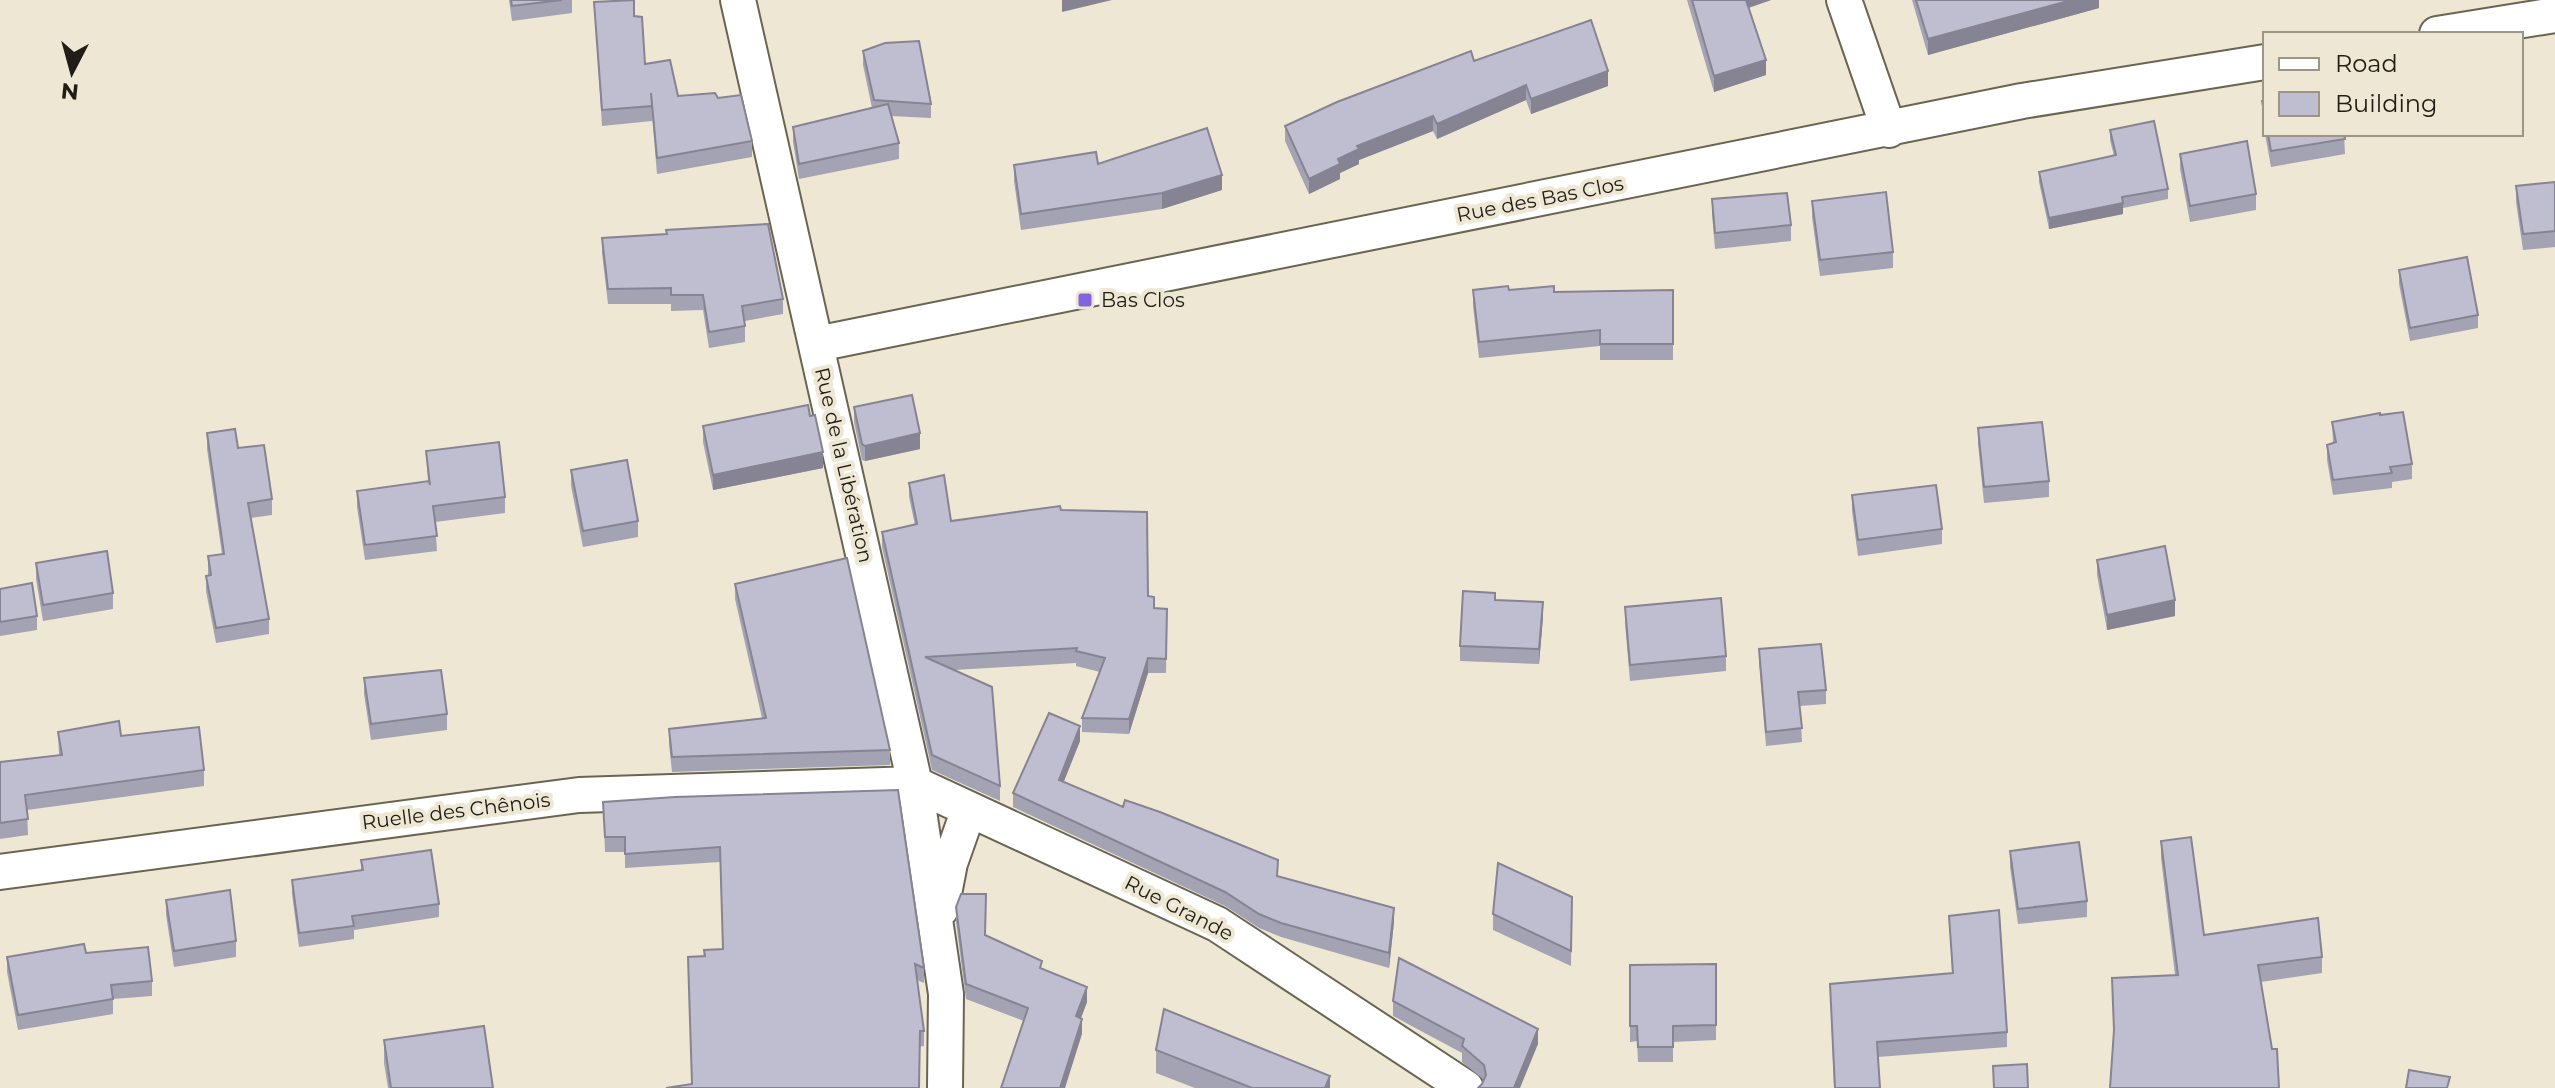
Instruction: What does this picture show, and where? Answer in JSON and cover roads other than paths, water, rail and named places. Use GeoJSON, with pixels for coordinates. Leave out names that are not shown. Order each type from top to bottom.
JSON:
{"type":"FeatureCollection","features":[{"type":"Feature","properties":{"kind":"street","name":"Rue de la Libération"},"geometry":{"type":"LineString","coordinates":[[738,0],[915,784],[946,994],[945,1088]]}},
{"type":"Feature","properties":{"kind":"street"},"geometry":{"type":"LineString","coordinates":[[1844,0],[1889,130]]}},
{"type":"Feature","properties":{"kind":"street"},"geometry":{"type":"LineString","coordinates":[[2449,32],[2555,15]]}},
{"type":"Feature","properties":{"kind":"street","name":"Rue des Bas Clos"},"geometry":{"type":"LineString","coordinates":[[817,344],[2022,101],[2263,62]]}},
{"type":"Feature","properties":{"kind":"street","name":"Rue Grande"},"geometry":{"type":"LineString","coordinates":[[915,784],[1217,924],[1466,1088]]}},
{"type":"Feature","properties":{"kind":"street","name":"Ruelle des Chênois"},"geometry":{"type":"LineString","coordinates":[[0,872],[579,795],[915,784]]}},
{"type":"Feature","properties":{"kind":"street","name":"Rue de la Libération"},"geometry":{"type":"LineString","coordinates":[[937,933],[950,863],[969,809]]}},
{"type":"Feature","properties":{"kind":"place","name":"Bas Clos"},"geometry":{"type":"Point","coordinates":[1085,300]}}]}
